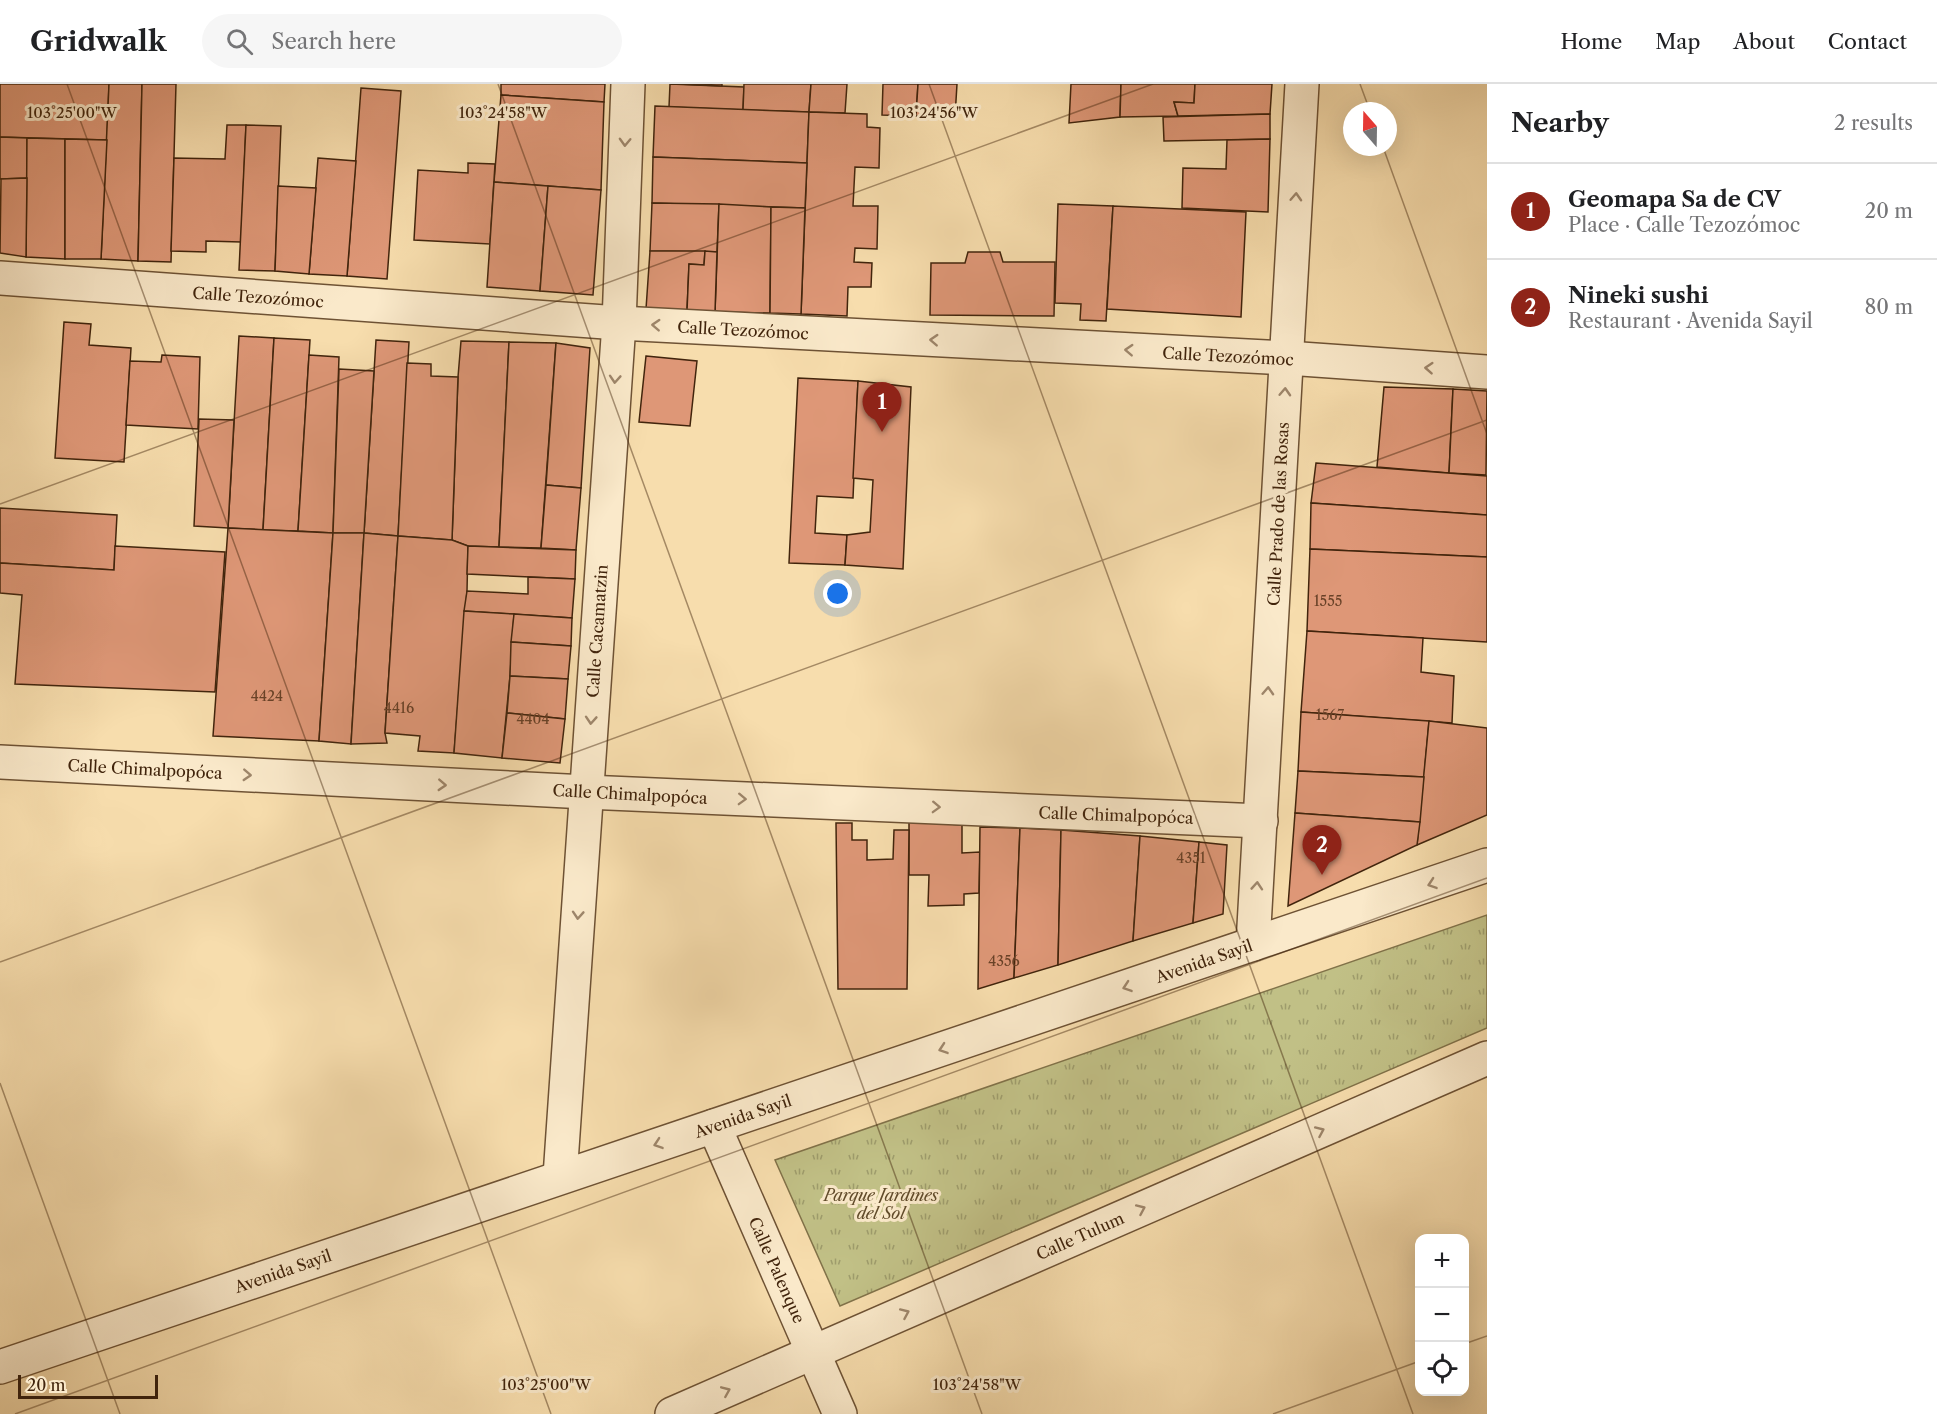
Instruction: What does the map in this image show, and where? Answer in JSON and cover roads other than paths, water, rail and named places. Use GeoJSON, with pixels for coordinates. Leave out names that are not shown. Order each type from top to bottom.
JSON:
{"type":"FeatureCollection","features":[{"type":"Feature","properties":{"kind":"street","name":"Calle Cacamatzin"},"geometry":{"type":"LineString","coordinates":[[560,1178],[618,323],[628,84]]}},
{"type":"Feature","properties":{"kind":"street","name":"Calle Prado de las Rosas"},"geometry":{"type":"LineString","coordinates":[[1253,944],[1302,84]]}},
{"type":"Feature","properties":{"kind":"street","name":"Calle Tezozómoc"},"geometry":{"type":"LineString","coordinates":[[0,278],[618,323],[1287,358],[1487,372]]}},
{"type":"Feature","properties":{"kind":"street","name":"Calle Chimalpopóca"},"geometry":{"type":"LineString","coordinates":[[0,762],[586,792],[1261,821]]}},
{"type":"Feature","properties":{"kind":"street","name":"Avenida Sayil"},"geometry":{"type":"LineString","coordinates":[[0,1367],[1487,865]]}},
{"type":"Feature","properties":{"kind":"street","name":"Calle Tulum"},"geometry":{"type":"LineString","coordinates":[[672,1414],[1487,1058]]}},
{"type":"Feature","properties":{"kind":"street","name":"Calle Palenque"},"geometry":{"type":"LineString","coordinates":[[714,1125],[840,1414]]}},
{"type":"Feature","properties":{"kind":"place","name":"Geomapa Sa de CV"},"geometry":{"type":"Point","coordinates":[882,432]}},
{"type":"Feature","properties":{"kind":"place","name":"Nineki sushi"},"geometry":{"type":"Point","coordinates":[1322,875]}},
{"type":"Feature","properties":{"kind":"park label","name":"Parque Jardines del Sol"},"geometry":{"type":"Point","coordinates":[881,1204]}}]}
